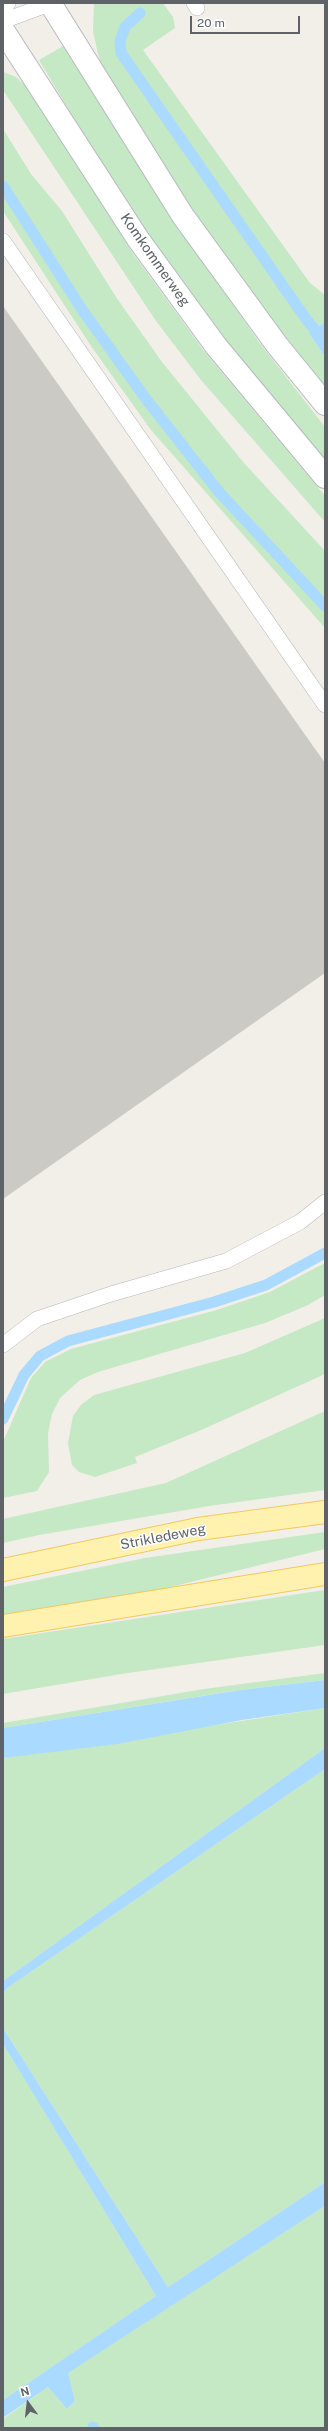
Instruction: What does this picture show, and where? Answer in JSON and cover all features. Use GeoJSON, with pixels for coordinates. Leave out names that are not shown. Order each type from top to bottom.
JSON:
{"type":"FeatureCollection","features":[{"type":"Feature","properties":{"kind":"main road"},"geometry":{"type":"LineString","coordinates":[[51,3],[183,216],[277,345],[325,404]]}},
{"type":"Feature","properties":{"kind":"main road","name":"Komkommerweg"},"geometry":{"type":"LineString","coordinates":[[3,30],[138,238],[216,346],[325,477]]}},
{"type":"Feature","properties":{"kind":"main road","name":"Strikledeweg"},"geometry":{"type":"LineString","coordinates":[[3,1570],[198,1529],[325,1512]]}},
{"type":"Feature","properties":{"kind":"main road"},"geometry":{"type":"LineString","coordinates":[[3,1626],[325,1574]]}},
{"type":"Feature","properties":{"kind":"lane"},"geometry":{"type":"LineString","coordinates":[[3,12],[8,3]]}},
{"type":"Feature","properties":{"kind":"lane"},"geometry":{"type":"LineString","coordinates":[[3,21],[51,3]]}},
{"type":"Feature","properties":{"kind":"lane"},"geometry":{"type":"LineString","coordinates":[[3,241],[325,705]]}},
{"type":"Feature","properties":{"kind":"lane"},"geometry":{"type":"LineString","coordinates":[[3,1345],[38,1320],[111,1294],[226,1261],[300,1222],[325,1202]]}},
{"type":"Feature","properties":{"kind":"green space"},"geometry":{"type":"Polygon","coordinates":[[[94,3],[163,3],[173,17],[175,28],[143,50],[310,283],[325,295],[325,322],[309,333],[325,357],[325,393],[236,273],[180,191],[100,62],[93,32],[94,3]]]}},
{"type":"Feature","properties":{"kind":"green space"},"geometry":{"type":"Polygon","coordinates":[[[65,45],[185,236],[259,342],[325,427],[325,466],[301,438],[171,270],[106,172],[39,60],[65,45]]]}},
{"type":"Feature","properties":{"kind":"green space"},"geometry":{"type":"Polygon","coordinates":[[[3,72],[16,77],[27,87],[132,252],[204,351],[325,496],[325,522],[201,380],[156,321],[3,90],[3,72]]]}},
{"type":"Feature","properties":{"kind":"green space"},"geometry":{"type":"Polygon","coordinates":[[[3,129],[31,174],[62,211],[116,297],[162,362],[244,463],[325,551],[325,628],[151,430],[93,349],[3,211],[3,129]]]}},
{"type":"Feature","properties":{"kind":"green space"},"geometry":{"type":"Polygon","coordinates":[[[325,1263],[325,1295],[308,1305],[265,1323],[98,1372],[80,1380],[60,1398],[52,1414],[48,1433],[49,1472],[37,1491],[3,1498],[3,1442],[31,1378],[45,1362],[71,1349],[217,1310],[270,1292],[325,1263]]]}},
{"type":"Feature","properties":{"kind":"green space"},"geometry":{"type":"Polygon","coordinates":[[[325,1318],[325,1374],[199,1431],[135,1457],[137,1463],[95,1477],[79,1472],[72,1465],[68,1443],[73,1416],[81,1405],[94,1395],[245,1353],[325,1318]]]}},
{"type":"Feature","properties":{"kind":"green space"},"geometry":{"type":"Polygon","coordinates":[[[325,1411],[325,1490],[209,1506],[39,1535],[3,1543],[3,1519],[166,1483],[325,1411]]]}},
{"type":"Feature","properties":{"kind":"green space"},"geometry":{"type":"Polygon","coordinates":[[[325,1532],[325,1549],[146,1593],[3,1617],[3,1587],[145,1558],[325,1532]]]}},
{"type":"Feature","properties":{"kind":"green space"},"geometry":{"type":"Polygon","coordinates":[[[325,1590],[325,1645],[121,1674],[3,1694],[3,1639],[325,1590]]]}},
{"type":"Feature","properties":{"kind":"green space"},"geometry":{"type":"Polygon","coordinates":[[[325,1673],[325,1680],[239,1690],[3,1728],[3,1723],[204,1689],[325,1673]]]}},
{"type":"Feature","properties":{"kind":"green space"},"geometry":{"type":"Polygon","coordinates":[[[325,1708],[325,1748],[3,1981],[3,1758],[325,1708]]]}},
{"type":"Feature","properties":{"kind":"green space"},"geometry":{"type":"Polygon","coordinates":[[[325,1769],[325,2182],[168,2287],[3,2028],[3,1994],[6,1989],[325,1769]]]}},
{"type":"Feature","properties":{"kind":"green space"},"geometry":{"type":"Polygon","coordinates":[[[3,2044],[156,2296],[3,2400],[3,2044]]]}},
{"type":"Feature","properties":{"kind":"green space"},"geometry":{"type":"Polygon","coordinates":[[[325,2206],[325,2428],[3,2428],[3,2419],[48,2387],[67,2409],[75,2401],[67,2373],[325,2206]]]}},
{"type":"Feature","properties":{"kind":"water"},"geometry":{"type":"Polygon","coordinates":[[[325,322],[325,357],[309,333],[325,322]]]}},
{"type":"Feature","properties":{"kind":"water"},"geometry":{"type":"Polygon","coordinates":[[[325,1680],[325,1708],[242,1720],[117,1744],[3,1758],[3,1728],[240,1690],[325,1680]]]}},
{"type":"Feature","properties":{"kind":"water"},"geometry":{"type":"Polygon","coordinates":[[[325,1748],[325,1769],[6,1989],[3,1994],[3,1981],[325,1748]]]}},
{"type":"Feature","properties":{"kind":"water"},"geometry":{"type":"Polygon","coordinates":[[[3,2028],[168,2287],[325,2182],[325,2206],[68,2373],[75,2401],[67,2409],[48,2387],[3,2418],[3,2400],[156,2296],[3,2044],[3,2028]]]}},
{"type":"Feature","properties":{"kind":"building"},"geometry":{"type":"Polygon","coordinates":[[[3,306],[325,763],[325,973],[3,1199],[3,306]]]}},
{"type":"Feature","properties":{"kind":"waterway"},"geometry":{"type":"LineString","coordinates":[[140,13],[125,27],[120,42],[121,53],[306,319],[320,336],[325,337]]}},
{"type":"Feature","properties":{"kind":"waterway"},"geometry":{"type":"LineString","coordinates":[[3,186],[83,311],[146,399],[219,492],[325,606]]}},
{"type":"Feature","properties":{"kind":"waterway"},"geometry":{"type":"LineString","coordinates":[[3,1419],[24,1375],[40,1356],[68,1341],[214,1302],[266,1285],[325,1253]]}}]}
